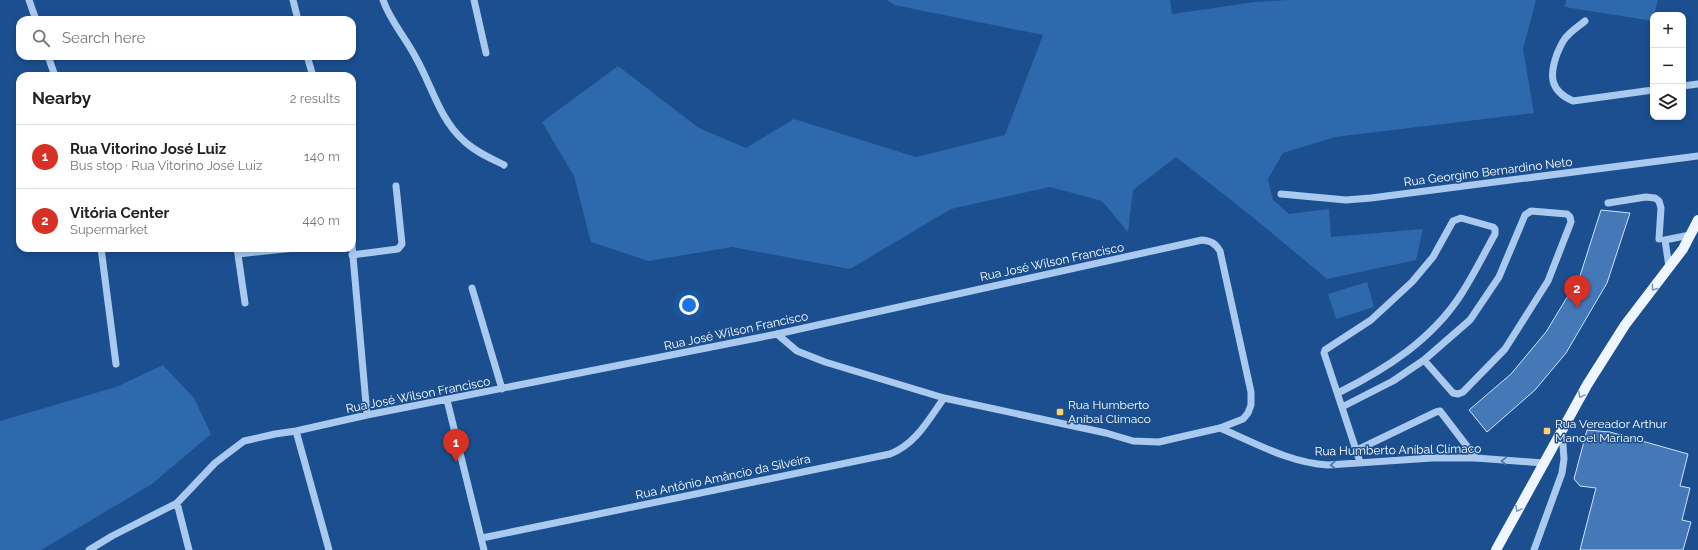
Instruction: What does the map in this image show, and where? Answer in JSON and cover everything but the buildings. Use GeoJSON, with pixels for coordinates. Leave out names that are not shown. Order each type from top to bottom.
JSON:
{"type":"FeatureCollection","features":[{"type":"Feature","properties":{"kind":"main road"},"geometry":{"type":"LineString","coordinates":[[1496,550],[1587,385],[1617,338],[1669,267],[1698,220]]}},
{"type":"Feature","properties":{"kind":"street"},"geometry":{"type":"LineString","coordinates":[[29,0],[35,16]]}},
{"type":"Feature","properties":{"kind":"street"},"geometry":{"type":"LineString","coordinates":[[293,0],[297,16]]}},
{"type":"Feature","properties":{"kind":"street"},"geometry":{"type":"LineString","coordinates":[[383,0],[390,16],[417,59],[438,104],[454,131],[463,141],[504,165]]}},
{"type":"Feature","properties":{"kind":"street"},"geometry":{"type":"LineString","coordinates":[[474,0],[486,53]]}},
{"type":"Feature","properties":{"kind":"street"},"geometry":{"type":"LineString","coordinates":[[1585,21],[1562,41],[1552,72],[1554,85],[1562,96],[1573,101],[1650,90]]}},
{"type":"Feature","properties":{"kind":"street"},"geometry":{"type":"LineString","coordinates":[[49,60],[54,72]]}},
{"type":"Feature","properties":{"kind":"street"},"geometry":{"type":"LineString","coordinates":[[308,60],[312,72]]}},
{"type":"Feature","properties":{"kind":"street"},"geometry":{"type":"LineString","coordinates":[[1686,86],[1698,84]]}},
{"type":"Feature","properties":{"kind":"street","name":"Rua Georgino Bernardino Neto"},"geometry":{"type":"LineString","coordinates":[[1281,194],[1346,200],[1371,198],[1698,156]]}},
{"type":"Feature","properties":{"kind":"street"},"geometry":{"type":"LineString","coordinates":[[367,415],[360,345],[360,319],[352,255],[398,249],[401,246],[396,186]]}},
{"type":"Feature","properties":{"kind":"street"},"geometry":{"type":"LineString","coordinates":[[1608,203],[1646,197],[1655,198],[1659,202],[1661,208],[1659,239]]}},
{"type":"Feature","properties":{"kind":"street"},"geometry":{"type":"LineString","coordinates":[[1342,407],[1393,381],[1424,360],[1470,320],[1499,277],[1527,212],[1567,214],[1570,217],[1571,222],[1548,280],[1505,349],[1463,392],[1458,394],[1452,393],[1424,360]]}},
{"type":"Feature","properties":{"kind":"street"},"geometry":{"type":"LineString","coordinates":[[1338,393],[1372,376],[1404,355],[1435,327],[1462,294],[1495,234],[1495,229],[1493,227],[1461,218],[1454,221],[1433,256],[1412,282],[1371,320],[1327,348],[1324,353],[1360,462]]}},
{"type":"Feature","properties":{"kind":"street"},"geometry":{"type":"LineString","coordinates":[[1669,267],[1665,240],[1690,235]]}},
{"type":"Feature","properties":{"kind":"street","name":"Rua José Wilson Francisco"},"geometry":{"type":"LineString","coordinates":[[89,550],[112,536],[177,503],[215,463],[244,441],[367,415],[776,334],[1202,240],[1210,241],[1216,245],[1220,251],[1251,392],[1251,405],[1248,414],[1243,419],[1220,428]]}},
{"type":"Feature","properties":{"kind":"street"},"geometry":{"type":"LineString","coordinates":[[102,252],[116,364]]}},
{"type":"Feature","properties":{"kind":"street"},"geometry":{"type":"LineString","coordinates":[[237,252],[245,303]]}},
{"type":"Feature","properties":{"kind":"street"},"geometry":{"type":"LineString","coordinates":[[472,288],[502,389]]}},
{"type":"Feature","properties":{"kind":"street"},"geometry":{"type":"LineString","coordinates":[[776,334],[809,357],[944,398],[1133,441],[1159,442],[1220,428]]}},
{"type":"Feature","properties":{"kind":"street","name":"Rua Antônio Amâncio da Silveira"},"geometry":{"type":"LineString","coordinates":[[482,538],[890,454],[904,448],[913,439],[944,398]]}},
{"type":"Feature","properties":{"kind":"street"},"geometry":{"type":"LineString","coordinates":[[447,400],[484,550]]}},
{"type":"Feature","properties":{"kind":"street"},"geometry":{"type":"LineString","coordinates":[[1357,450],[1440,411],[1476,458]]}},
{"type":"Feature","properties":{"kind":"street","name":"Rua Humberto Aníbal Clímaco"},"geometry":{"type":"LineString","coordinates":[[1220,428],[1301,462],[1328,465],[1432,458],[1476,458],[1543,464]]}},
{"type":"Feature","properties":{"kind":"street"},"geometry":{"type":"LineString","coordinates":[[296,431],[329,550]]}},
{"type":"Feature","properties":{"kind":"street"},"geometry":{"type":"LineString","coordinates":[[1534,550],[1562,473],[1564,459],[1562,432]]}},
{"type":"Feature","properties":{"kind":"street"},"geometry":{"type":"LineString","coordinates":[[177,503],[189,550]]}},
{"type":"Feature","properties":{"kind":"shaded area"},"geometry":{"type":"Polygon","coordinates":[[[887,0],[1170,0],[1172,14],[1255,2],[1288,0],[1536,0],[1523,49],[1534,113],[1335,137],[1283,153],[1268,179],[1273,200],[1289,214],[1329,209],[1331,237],[1423,229],[1416,260],[1327,279],[1250,215],[1176,157],[1133,190],[1128,232],[1102,201],[1050,187],[951,209],[850,269],[732,247],[648,261],[591,242],[574,176],[542,122],[618,66],[699,128],[746,148],[794,119],[916,157],[1005,135],[1043,35],[894,5],[887,0]]]}},
{"type":"Feature","properties":{"kind":"shaded area"},"geometry":{"type":"Polygon","coordinates":[[[1566,0],[1658,0],[1655,12],[1650,12],[1650,21],[1565,7],[1566,0]]]}},
{"type":"Feature","properties":{"kind":"shaded area"},"geometry":{"type":"Polygon","coordinates":[[[1367,282],[1374,307],[1336,319],[1328,294],[1367,282]]]}},
{"type":"Feature","properties":{"kind":"shaded area"},"geometry":{"type":"Polygon","coordinates":[[[163,365],[194,398],[211,434],[152,484],[41,550],[0,550],[0,421],[116,387],[163,365]]]}},
{"type":"Feature","properties":{"kind":"place","name":"Vitória Center"},"geometry":{"type":"Point","coordinates":[1577,308]}},
{"type":"Feature","properties":{"kind":"place","name":"Rua Humberto Aníbal Clímaco"},"geometry":{"type":"Point","coordinates":[1060,412]}},
{"type":"Feature","properties":{"kind":"place","name":"Rua Vereador Arthur Manoel Mariano"},"geometry":{"type":"Point","coordinates":[1547,431]}},
{"type":"Feature","properties":{"kind":"place","name":"Rua Vitorino José Luiz"},"geometry":{"type":"Point","coordinates":[456,462]}}]}
